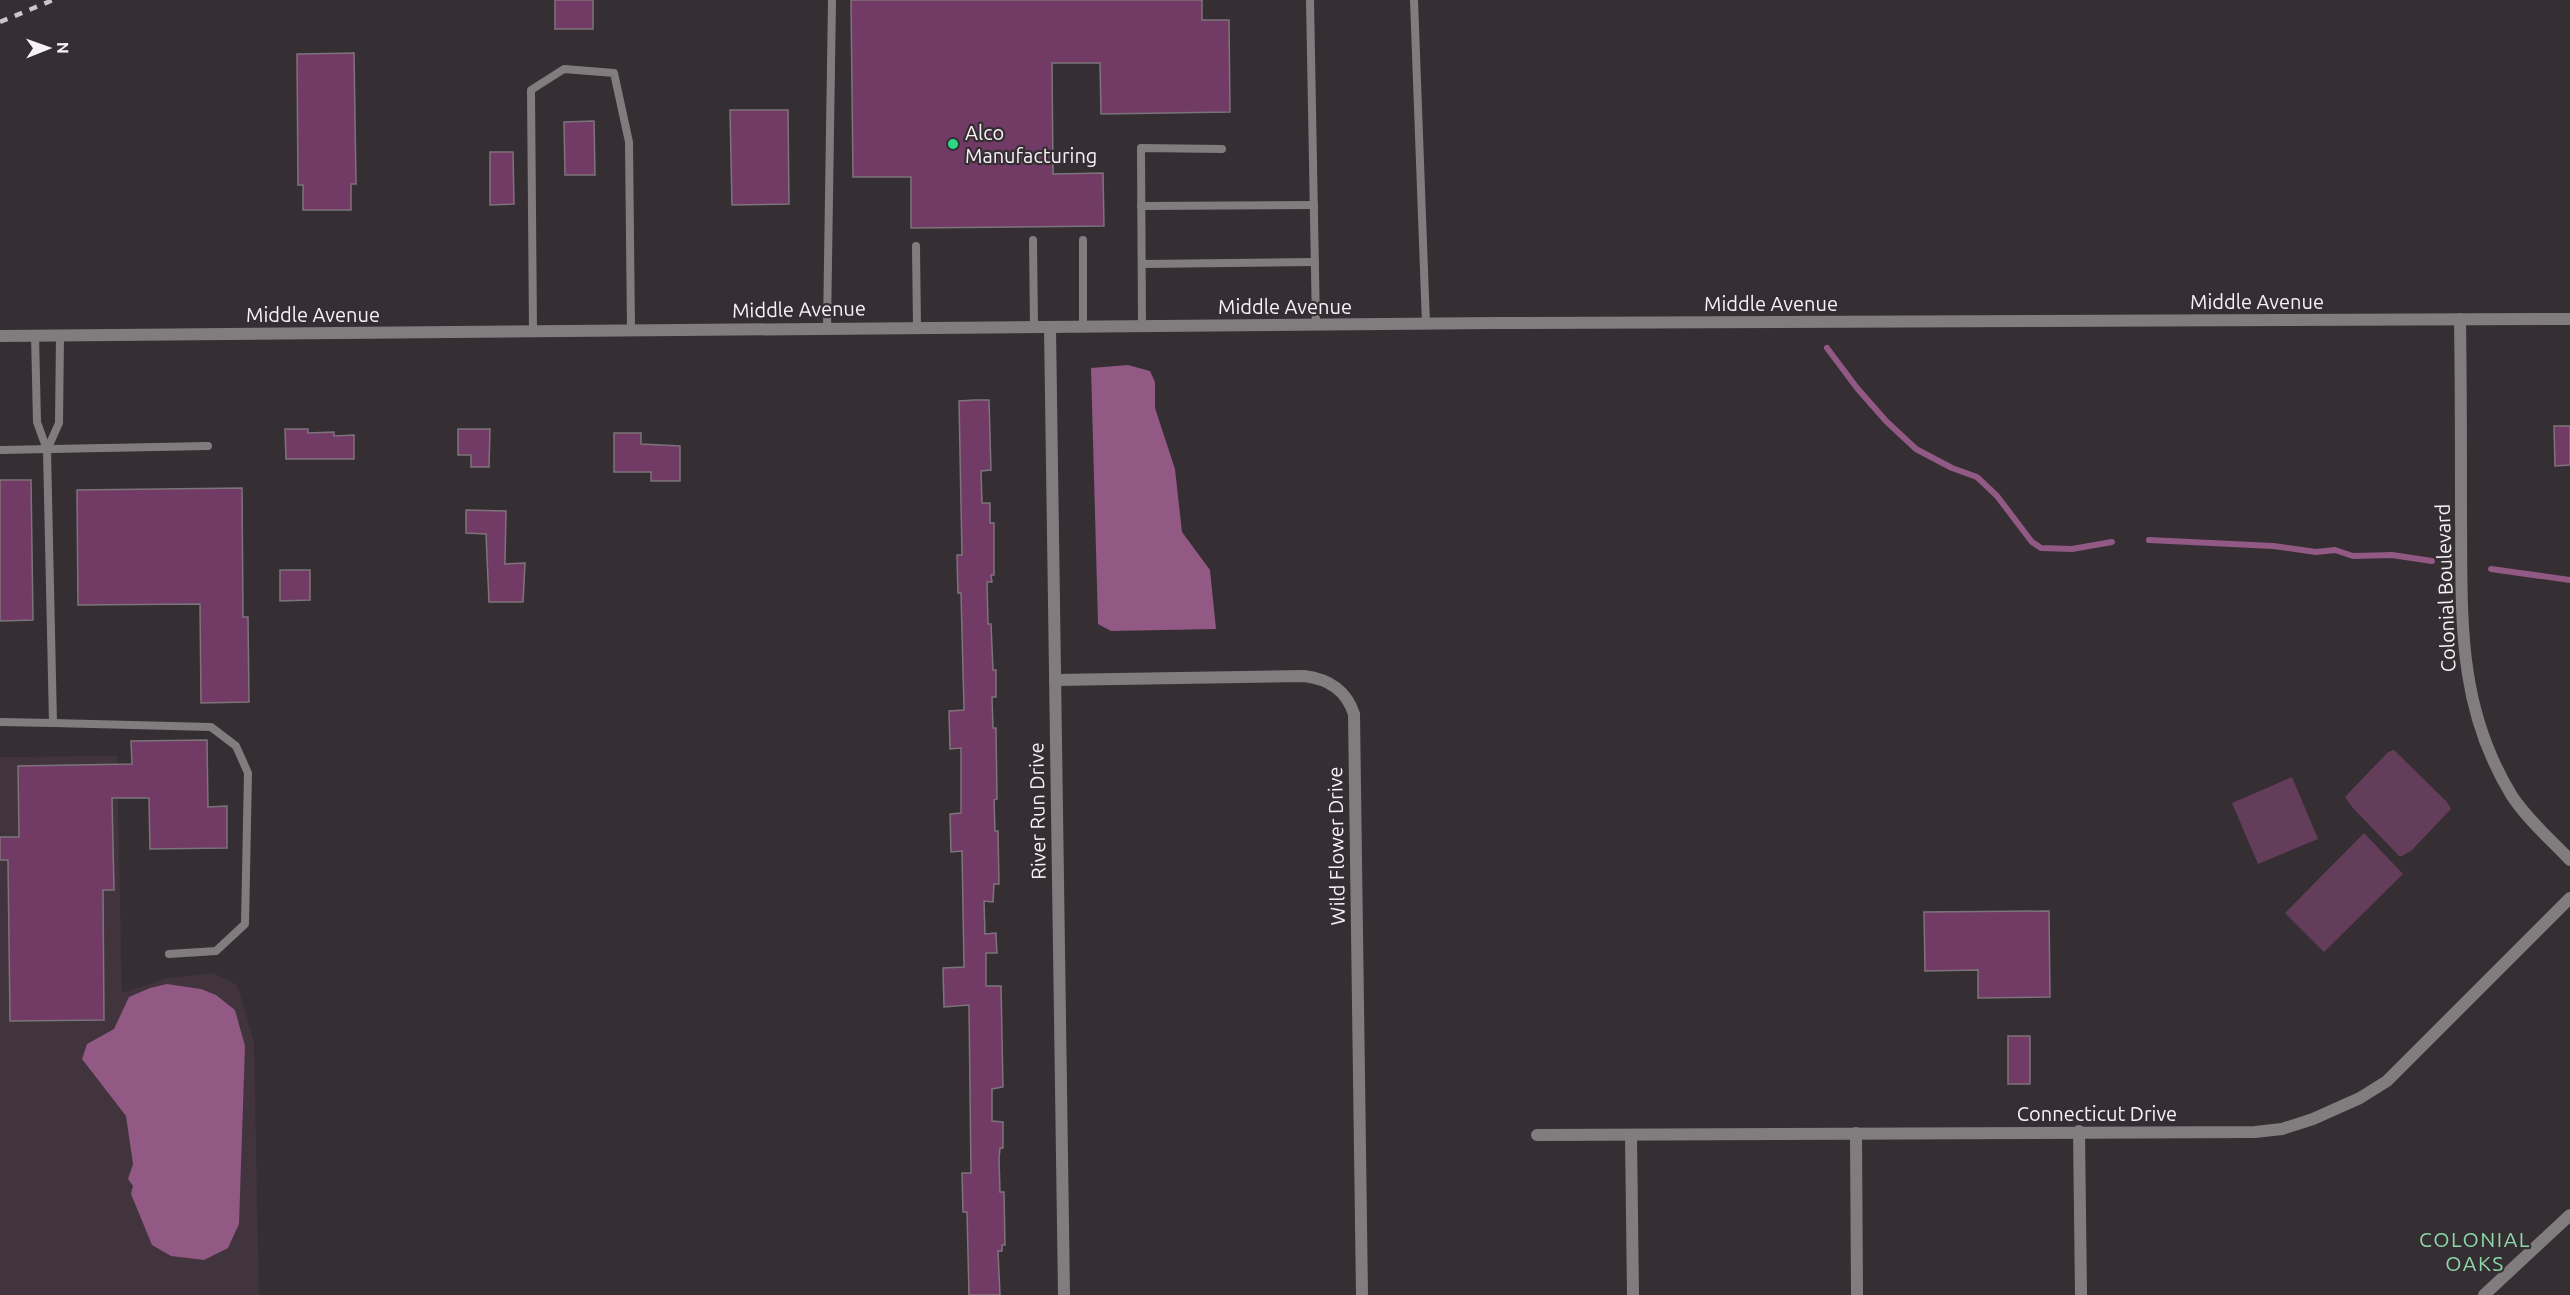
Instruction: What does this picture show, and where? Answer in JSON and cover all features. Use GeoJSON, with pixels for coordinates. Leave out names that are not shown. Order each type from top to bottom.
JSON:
{"type":"FeatureCollection","features":[{"type":"Feature","properties":{"kind":"street","name":"Colonial Boulevard"},"geometry":{"type":"LineString","coordinates":[[2460,319],[2462,629],[2468,681],[2481,729],[2508,788],[2527,814],[2570,860]]}},
{"type":"Feature","properties":{"kind":"street","name":"Middle Avenue"},"geometry":{"type":"LineString","coordinates":[[0,336],[1426,324],[2570,319]]}},
{"type":"Feature","properties":{"kind":"street","name":"River Run Drive"},"geometry":{"type":"LineString","coordinates":[[1050,327],[1064,1295]]}},
{"type":"Feature","properties":{"kind":"street","name":"Wild Flower Drive"},"geometry":{"type":"LineString","coordinates":[[1055,680],[1304,676],[1330,683],[1339,689],[1351,704],[1354,726],[1362,1295]]}},
{"type":"Feature","properties":{"kind":"street","name":"Connecticut Drive"},"geometry":{"type":"LineString","coordinates":[[1537,1135],[2255,1132],[2298,1125],[2329,1113],[2387,1081],[2570,898]]}},
{"type":"Feature","properties":{"kind":"street"},"geometry":{"type":"LineString","coordinates":[[2079,1131],[2082,1295]]}},
{"type":"Feature","properties":{"kind":"street"},"geometry":{"type":"LineString","coordinates":[[1856,1133],[1857,1295]]}},
{"type":"Feature","properties":{"kind":"street"},"geometry":{"type":"LineString","coordinates":[[1631,1135],[1633,1295]]}},
{"type":"Feature","properties":{"kind":"street"},"geometry":{"type":"LineString","coordinates":[[2484,1295],[2570,1215]]}},
{"type":"Feature","properties":{"kind":"lane"},"geometry":{"type":"LineString","coordinates":[[827,328],[832,0]]}},
{"type":"Feature","properties":{"kind":"lane"},"geometry":{"type":"LineString","coordinates":[[1310,0],[1316,325]]}},
{"type":"Feature","properties":{"kind":"lane"},"geometry":{"type":"LineString","coordinates":[[1414,0],[1426,324]]}},
{"type":"Feature","properties":{"kind":"lane"},"geometry":{"type":"LineString","coordinates":[[532,331],[531,90],[564,69],[614,73],[629,142],[631,330]]}},
{"type":"Feature","properties":{"kind":"lane"},"geometry":{"type":"LineString","coordinates":[[1142,326],[1141,148],[1222,149]]}},
{"type":"Feature","properties":{"kind":"lane"},"geometry":{"type":"LineString","coordinates":[[1141,206],[1314,205]]}},
{"type":"Feature","properties":{"kind":"lane"},"geometry":{"type":"LineString","coordinates":[[1033,240],[1034,327]]}},
{"type":"Feature","properties":{"kind":"lane"},"geometry":{"type":"LineString","coordinates":[[1083,240],[1083,327]]}},
{"type":"Feature","properties":{"kind":"lane"},"geometry":{"type":"LineString","coordinates":[[916,246],[917,328]]}},
{"type":"Feature","properties":{"kind":"lane"},"geometry":{"type":"LineString","coordinates":[[1142,264],[1315,262]]}},
{"type":"Feature","properties":{"kind":"lane"},"geometry":{"type":"LineString","coordinates":[[35,335],[37,422],[47,450],[53,723]]}},
{"type":"Feature","properties":{"kind":"lane"},"geometry":{"type":"LineString","coordinates":[[47,450],[59,423],[60,335]]}},
{"type":"Feature","properties":{"kind":"lane"},"geometry":{"type":"LineString","coordinates":[[0,450],[208,446]]}},
{"type":"Feature","properties":{"kind":"lane"},"geometry":{"type":"LineString","coordinates":[[0,722],[211,727],[236,746],[248,773],[245,924],[216,951],[169,954]]}},
{"type":"Feature","properties":{"kind":"shaded area"},"geometry":{"type":"Polygon","coordinates":[[[1128,365],[1150,371],[1155,382],[1155,408],[1175,469],[1182,532],[1210,570],[1216,629],[1111,631],[1098,624],[1091,368],[1128,365]]]}},
{"type":"Feature","properties":{"kind":"shaded area"},"geometry":{"type":"Polygon","coordinates":[[[2394,750],[2447,802],[2451,809],[2411,851],[2402,856],[2399,856],[2345,797],[2388,752],[2394,750]]]}},
{"type":"Feature","properties":{"kind":"shaded area"},"geometry":{"type":"Polygon","coordinates":[[[117,756],[122,993],[167,978],[213,973],[237,985],[254,1041],[259,1295],[0,1295],[0,757],[117,756]]]}},
{"type":"Feature","properties":{"kind":"shaded area"},"geometry":{"type":"Polygon","coordinates":[[[2292,777],[2318,839],[2258,864],[2232,803],[2292,777]]]}},
{"type":"Feature","properties":{"kind":"shaded area"},"geometry":{"type":"Polygon","coordinates":[[[2364,833],[2403,874],[2324,952],[2285,913],[2364,833]]]}},
{"type":"Feature","properties":{"kind":"shaded area"},"geometry":{"type":"Polygon","coordinates":[[[167,984],[201,989],[216,995],[235,1010],[245,1046],[239,1224],[228,1248],[204,1260],[171,1256],[152,1245],[131,1194],[133,1186],[128,1179],[133,1164],[126,1116],[82,1059],[87,1044],[114,1029],[129,997],[167,984]]]}},
{"type":"Feature","properties":{"kind":"building"},"geometry":{"type":"Polygon","coordinates":[[[555,0],[593,0],[593,29],[555,29],[555,0]]]}},
{"type":"Feature","properties":{"kind":"building","name":"Alco Manufacturing"},"geometry":{"type":"Polygon","coordinates":[[[851,0],[1202,0],[1202,20],[1229,20],[1230,112],[1101,114],[1100,63],[1052,63],[1053,174],[1103,173],[1104,226],[911,228],[911,177],[853,177],[851,0]]]}},
{"type":"Feature","properties":{"kind":"building"},"geometry":{"type":"Polygon","coordinates":[[[354,53],[356,184],[351,184],[351,210],[303,210],[303,185],[298,185],[297,54],[354,53]]]}},
{"type":"Feature","properties":{"kind":"building"},"geometry":{"type":"Polygon","coordinates":[[[730,110],[788,110],[789,204],[732,205],[730,110]]]}},
{"type":"Feature","properties":{"kind":"building"},"geometry":{"type":"Polygon","coordinates":[[[594,121],[595,175],[565,175],[564,122],[594,121]]]}},
{"type":"Feature","properties":{"kind":"building"},"geometry":{"type":"Polygon","coordinates":[[[490,152],[513,152],[514,204],[490,205],[490,152]]]}},
{"type":"Feature","properties":{"kind":"building"},"geometry":{"type":"Polygon","coordinates":[[[989,400],[991,470],[981,471],[982,503],[990,503],[990,523],[994,523],[994,575],[991,575],[992,582],[987,582],[988,624],[991,624],[993,670],[996,670],[996,697],[992,697],[993,728],[996,728],[997,799],[994,800],[995,831],[998,831],[999,884],[994,884],[993,902],[984,901],[985,934],[996,933],[997,953],[986,953],[986,986],[1001,986],[1003,1087],[992,1089],[992,1121],[1003,1122],[1003,1148],[1000,1148],[999,1159],[1000,1192],[1004,1192],[1005,1245],[1002,1245],[1002,1251],[998,1251],[1000,1295],[969,1295],[967,1212],[963,1212],[962,1173],[971,1173],[969,1005],[944,1007],[943,968],[964,967],[962,851],[951,852],[950,814],[961,813],[961,748],[950,749],[949,711],[964,710],[961,593],[958,593],[957,555],[962,555],[959,401],[989,400]]]}},
{"type":"Feature","properties":{"kind":"building"},"geometry":{"type":"Polygon","coordinates":[[[2554,426],[2570,426],[2570,465],[2555,466],[2554,426]]]}},
{"type":"Feature","properties":{"kind":"building"},"geometry":{"type":"Polygon","coordinates":[[[285,429],[308,429],[308,433],[334,432],[334,436],[354,435],[354,459],[286,459],[285,429]]]}},
{"type":"Feature","properties":{"kind":"building"},"geometry":{"type":"Polygon","coordinates":[[[458,429],[490,429],[489,467],[471,467],[471,455],[458,455],[458,429]]]}},
{"type":"Feature","properties":{"kind":"building"},"geometry":{"type":"Polygon","coordinates":[[[614,433],[641,433],[641,444],[680,446],[680,481],[651,481],[651,472],[614,472],[614,433]]]}},
{"type":"Feature","properties":{"kind":"building"},"geometry":{"type":"Polygon","coordinates":[[[0,480],[31,480],[33,620],[0,621],[0,480]]]}},
{"type":"Feature","properties":{"kind":"building"},"geometry":{"type":"Polygon","coordinates":[[[242,488],[243,617],[248,617],[249,702],[201,703],[200,604],[78,605],[77,490],[242,488]]]}},
{"type":"Feature","properties":{"kind":"building"},"geometry":{"type":"Polygon","coordinates":[[[466,510],[506,511],[505,564],[525,563],[523,602],[489,602],[486,534],[466,533],[466,510]]]}},
{"type":"Feature","properties":{"kind":"building"},"geometry":{"type":"Polygon","coordinates":[[[280,570],[310,570],[310,600],[280,601],[280,570]]]}},
{"type":"Feature","properties":{"kind":"building"},"geometry":{"type":"Polygon","coordinates":[[[207,740],[208,807],[227,806],[227,848],[150,849],[149,798],[112,798],[114,890],[103,890],[104,1020],[10,1021],[8,860],[0,860],[0,837],[19,837],[18,766],[132,764],[131,741],[207,740]]]}},
{"type":"Feature","properties":{"kind":"building"},"geometry":{"type":"Polygon","coordinates":[[[2049,911],[2050,997],[1978,998],[1978,970],[1925,971],[1924,912],[2049,911]]]}},
{"type":"Feature","properties":{"kind":"building"},"geometry":{"type":"Polygon","coordinates":[[[2008,1036],[2030,1036],[2030,1084],[2008,1084],[2008,1036]]]}},
{"type":"Feature","properties":{"kind":"waterway"},"geometry":{"type":"LineString","coordinates":[[1827,348],[1857,388],[1886,421],[1916,449],[1952,468],[1977,477],[1997,496],[2032,542],[2041,548],[2072,549],[2112,542]]}},
{"type":"Feature","properties":{"kind":"waterway"},"geometry":{"type":"LineString","coordinates":[[2149,540],[2273,546],[2316,552],[2335,550],[2353,556],[2392,555],[2432,561]]}},
{"type":"Feature","properties":{"kind":"waterway"},"geometry":{"type":"LineString","coordinates":[[2491,569],[2570,580]]}},
{"type":"Feature","properties":{"kind":"railway"},"geometry":{"type":"LineString","coordinates":[[0,22],[53,0]]}},
{"type":"Feature","properties":{"kind":"place","name":"Alco Manufacturing"},"geometry":{"type":"Point","coordinates":[953,144]}},
{"type":"Feature","properties":{"kind":"district","name":"COLONIAL OAKS"},"geometry":{"type":"Point","coordinates":[2475,1251]}}]}
